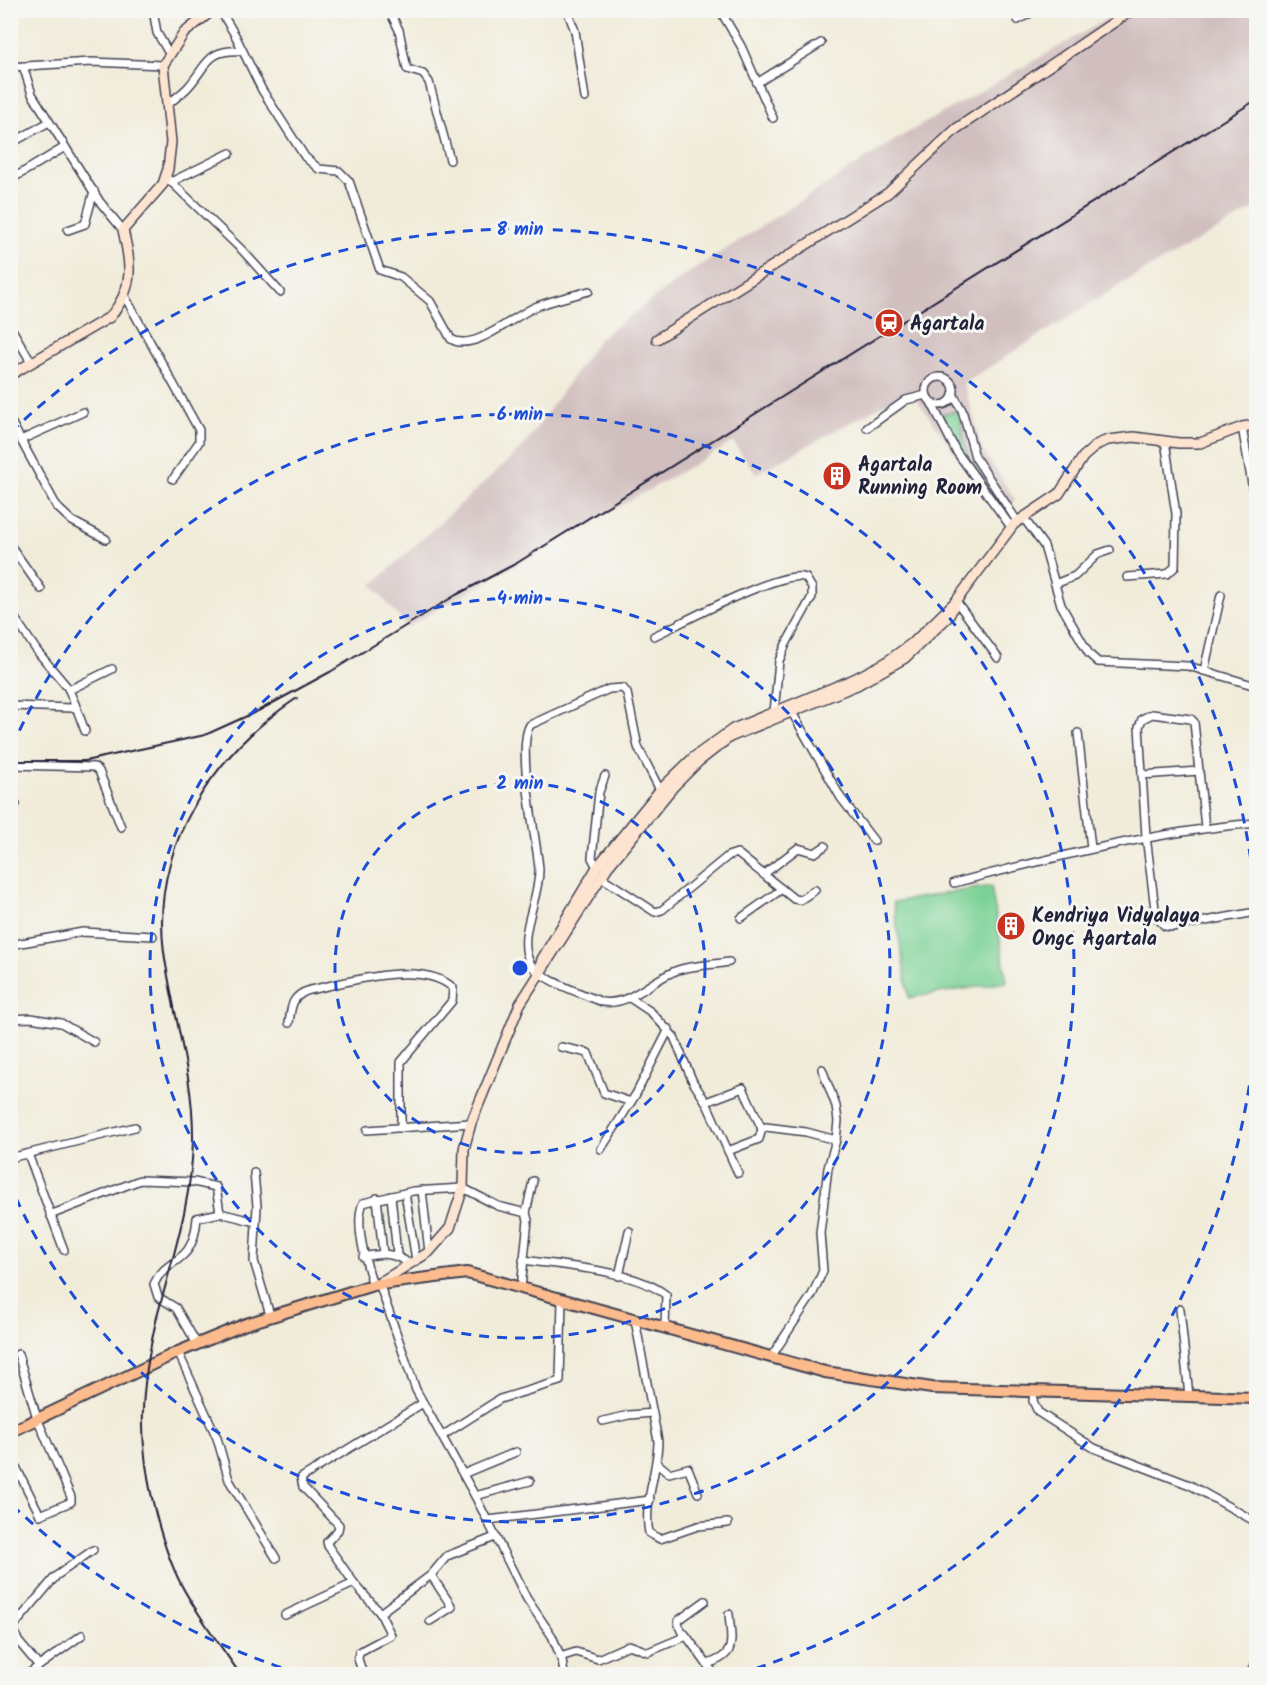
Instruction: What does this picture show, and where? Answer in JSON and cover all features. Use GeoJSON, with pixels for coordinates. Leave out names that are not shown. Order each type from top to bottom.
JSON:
{"type":"FeatureCollection","features":[{"type":"Feature","properties":{"kind":"main road"},"geometry":{"type":"LineString","coordinates":[[10,1432],[197,1344],[270,1315],[376,1284],[467,1273],[825,1372],[932,1388],[1257,1398]]}},
{"type":"Feature","properties":{"kind":"street"},"geometry":{"type":"LineString","coordinates":[[153,10],[157,33],[170,55]]}},
{"type":"Feature","properties":{"kind":"street"},"geometry":{"type":"LineString","coordinates":[[168,179],[171,142],[163,65],[184,33],[213,10]]}},
{"type":"Feature","properties":{"kind":"street"},"geometry":{"type":"LineString","coordinates":[[220,10],[262,90],[310,164],[319,169],[332,169],[345,174],[365,221],[380,270],[401,277],[430,301],[451,339],[456,342],[476,340],[534,307],[589,291]]}},
{"type":"Feature","properties":{"kind":"street"},"geometry":{"type":"LineString","coordinates":[[389,10],[399,30],[407,69],[423,74],[429,82],[450,160]]}},
{"type":"Feature","properties":{"kind":"street"},"geometry":{"type":"LineString","coordinates":[[567,10],[575,31],[585,98]]}},
{"type":"Feature","properties":{"kind":"street"},"geometry":{"type":"LineString","coordinates":[[720,10],[741,46],[772,118]]}},
{"type":"Feature","properties":{"kind":"street"},"geometry":{"type":"LineString","coordinates":[[1018,20],[1036,10]]}},
{"type":"Feature","properties":{"kind":"street"},"geometry":{"type":"LineString","coordinates":[[657,339],[888,193],[956,129],[1132,10]]}},
{"type":"Feature","properties":{"kind":"street"},"geometry":{"type":"LineString","coordinates":[[757,83],[821,43]]}},
{"type":"Feature","properties":{"kind":"street"},"geometry":{"type":"LineString","coordinates":[[167,105],[189,85],[207,59],[227,50],[242,51]]}},
{"type":"Feature","properties":{"kind":"street"},"geometry":{"type":"LineString","coordinates":[[10,67],[91,62],[163,65]]}},
{"type":"Feature","properties":{"kind":"street"},"geometry":{"type":"LineString","coordinates":[[10,375],[110,317],[121,304],[131,265],[123,230],[117,226],[64,147],[27,83],[23,66]]}},
{"type":"Feature","properties":{"kind":"street"},"geometry":{"type":"LineString","coordinates":[[10,144],[49,122]]}},
{"type":"Feature","properties":{"kind":"street"},"geometry":{"type":"LineString","coordinates":[[10,180],[64,147]]}},
{"type":"Feature","properties":{"kind":"street"},"geometry":{"type":"LineString","coordinates":[[123,230],[168,179],[230,153]]}},
{"type":"Feature","properties":{"kind":"street"},"geometry":{"type":"LineString","coordinates":[[168,179],[243,251],[280,292]]}},
{"type":"Feature","properties":{"kind":"street"},"geometry":{"type":"LineString","coordinates":[[68,230],[85,224],[94,191]]}},
{"type":"Feature","properties":{"kind":"street"},"geometry":{"type":"LineString","coordinates":[[124,295],[199,430],[199,442],[173,479]]}},
{"type":"Feature","properties":{"kind":"street"},"geometry":{"type":"LineString","coordinates":[[10,326],[31,362]]}},
{"type":"Feature","properties":{"kind":"street"},"geometry":{"type":"LineString","coordinates":[[1017,522],[975,457],[962,410],[950,382],[938,378],[927,385],[926,394],[956,451],[1017,522],[1044,546],[1061,605],[1089,654],[1098,663],[1168,663],[1257,686]]}},
{"type":"Feature","properties":{"kind":"street"},"geometry":{"type":"LineString","coordinates":[[867,428],[906,400],[926,394]]}},
{"type":"Feature","properties":{"kind":"street"},"geometry":{"type":"LineString","coordinates":[[931,402],[945,405],[954,394]]}},
{"type":"Feature","properties":{"kind":"street"},"geometry":{"type":"LineString","coordinates":[[22,439],[83,412]]}},
{"type":"Feature","properties":{"kind":"street"},"geometry":{"type":"LineString","coordinates":[[10,420],[57,507],[72,521],[106,538]]}},
{"type":"Feature","properties":{"kind":"street"},"geometry":{"type":"LineString","coordinates":[[376,1284],[429,1252],[450,1228],[463,1188],[464,1149],[471,1123],[510,1024],[602,869],[660,790],[721,743],[790,709],[864,681],[905,657],[935,632],[949,616],[957,601],[1017,522],[1059,494],[1083,457],[1098,444],[1127,437],[1200,443],[1242,427],[1257,425]]}},
{"type":"Feature","properties":{"kind":"street"},"geometry":{"type":"LineString","coordinates":[[1242,427],[1257,507]]}},
{"type":"Feature","properties":{"kind":"street"},"geometry":{"type":"LineString","coordinates":[[1127,577],[1167,574],[1172,571],[1176,562],[1176,514],[1165,441]]}},
{"type":"Feature","properties":{"kind":"street"},"geometry":{"type":"LineString","coordinates":[[10,546],[41,589]]}},
{"type":"Feature","properties":{"kind":"street"},"geometry":{"type":"LineString","coordinates":[[1055,584],[1075,576],[1098,554],[1110,550]]}},
{"type":"Feature","properties":{"kind":"street"},"geometry":{"type":"LineString","coordinates":[[654,636],[773,581],[795,575],[806,578],[812,588],[812,597],[779,661],[774,712]]}},
{"type":"Feature","properties":{"kind":"street"},"geometry":{"type":"LineString","coordinates":[[1204,671],[1221,595]]}},
{"type":"Feature","properties":{"kind":"street"},"geometry":{"type":"LineString","coordinates":[[957,601],[998,658]]}},
{"type":"Feature","properties":{"kind":"street"},"geometry":{"type":"LineString","coordinates":[[10,611],[37,651],[69,690],[85,731]]}},
{"type":"Feature","properties":{"kind":"street"},"geometry":{"type":"LineString","coordinates":[[69,690],[112,669]]}},
{"type":"Feature","properties":{"kind":"street"},"geometry":{"type":"LineString","coordinates":[[660,790],[642,758],[627,693],[623,688],[609,689],[579,702],[538,720],[527,730],[527,780],[539,872],[526,948],[529,960],[538,974],[602,1002],[618,1003],[677,970],[729,962]]}},
{"type":"Feature","properties":{"kind":"street"},"geometry":{"type":"LineString","coordinates":[[10,706],[72,708],[75,704]]}},
{"type":"Feature","properties":{"kind":"street"},"geometry":{"type":"LineString","coordinates":[[602,869],[672,783],[717,738],[774,712],[790,709]]}},
{"type":"Feature","properties":{"kind":"street"},"geometry":{"type":"LineString","coordinates":[[790,709],[841,798],[874,841]]}},
{"type":"Feature","properties":{"kind":"street"},"geometry":{"type":"LineString","coordinates":[[1205,827],[1194,722],[1180,716],[1152,714],[1139,723],[1146,836],[1154,912],[1159,922],[1165,926],[1257,912]]}},
{"type":"Feature","properties":{"kind":"street"},"geometry":{"type":"LineString","coordinates":[[1078,733],[1091,848]]}},
{"type":"Feature","properties":{"kind":"street"},"geometry":{"type":"LineString","coordinates":[[10,765],[94,767],[99,771],[121,827]]}},
{"type":"Feature","properties":{"kind":"street"},"geometry":{"type":"LineString","coordinates":[[1142,775],[1200,771]]}},
{"type":"Feature","properties":{"kind":"street"},"geometry":{"type":"LineString","coordinates":[[605,776],[599,792],[592,858],[602,869],[655,912],[662,910],[732,854],[741,855],[794,899],[800,900],[815,890]]}},
{"type":"Feature","properties":{"kind":"street"},"geometry":{"type":"LineString","coordinates":[[954,883],[1146,836],[1205,827],[1257,823]]}},
{"type":"Feature","properties":{"kind":"street"},"geometry":{"type":"LineString","coordinates":[[764,874],[798,848],[814,852],[825,846]]}},
{"type":"Feature","properties":{"kind":"street"},"geometry":{"type":"LineString","coordinates":[[741,918],[782,889]]}},
{"type":"Feature","properties":{"kind":"street"},"geometry":{"type":"LineString","coordinates":[[10,945],[83,932],[153,936]]}},
{"type":"Feature","properties":{"kind":"street"},"geometry":{"type":"LineString","coordinates":[[289,1023],[293,1000],[310,990],[413,973],[445,981],[453,988],[452,1001],[401,1062],[401,1128]]}},
{"type":"Feature","properties":{"kind":"street"},"geometry":{"type":"LineString","coordinates":[[630,998],[669,1029],[678,1043],[693,1082],[706,1101],[738,1173]]}},
{"type":"Feature","properties":{"kind":"street"},"geometry":{"type":"LineString","coordinates":[[10,1019],[32,1018],[61,1023],[94,1042]]}},
{"type":"Feature","properties":{"kind":"street"},"geometry":{"type":"LineString","coordinates":[[601,1149],[631,1102],[669,1029]]}},
{"type":"Feature","properties":{"kind":"street"},"geometry":{"type":"LineString","coordinates":[[561,1047],[588,1053],[604,1093],[631,1102]]}},
{"type":"Feature","properties":{"kind":"street"},"geometry":{"type":"LineString","coordinates":[[771,1357],[821,1278],[820,1233],[828,1168],[837,1140],[836,1106],[822,1069]]}},
{"type":"Feature","properties":{"kind":"street"},"geometry":{"type":"LineString","coordinates":[[706,1101],[743,1088],[748,1094],[762,1130],[759,1139],[728,1151]]}},
{"type":"Feature","properties":{"kind":"street"},"geometry":{"type":"LineString","coordinates":[[367,1130],[471,1123]]}},
{"type":"Feature","properties":{"kind":"street"},"geometry":{"type":"LineString","coordinates":[[10,1158],[135,1127]]}},
{"type":"Feature","properties":{"kind":"street"},"geometry":{"type":"LineString","coordinates":[[762,1130],[768,1127],[796,1130],[837,1140]]}},
{"type":"Feature","properties":{"kind":"street"},"geometry":{"type":"LineString","coordinates":[[28,1154],[64,1250]]}},
{"type":"Feature","properties":{"kind":"street"},"geometry":{"type":"LineString","coordinates":[[254,1173],[256,1222],[254,1264],[270,1315]]}},
{"type":"Feature","properties":{"kind":"street"},"geometry":{"type":"LineString","coordinates":[[50,1215],[140,1180],[151,1179],[168,1183],[194,1182],[216,1187],[220,1213]]}},
{"type":"Feature","properties":{"kind":"street"},"geometry":{"type":"LineString","coordinates":[[521,1288],[528,1220],[525,1213],[533,1181]]}},
{"type":"Feature","properties":{"kind":"street"},"geometry":{"type":"LineString","coordinates":[[525,1213],[498,1206],[463,1188],[422,1190],[365,1201],[361,1205],[363,1257],[376,1284],[412,1382],[476,1496],[527,1599],[552,1636],[564,1674]]}},
{"type":"Feature","properties":{"kind":"street"},"geometry":{"type":"LineString","coordinates":[[422,1190],[429,1252]]}},
{"type":"Feature","properties":{"kind":"street"},"geometry":{"type":"LineString","coordinates":[[405,1193],[413,1262]]}},
{"type":"Feature","properties":{"kind":"street"},"geometry":{"type":"LineString","coordinates":[[391,1196],[397,1254]]}},
{"type":"Feature","properties":{"kind":"street"},"geometry":{"type":"LineString","coordinates":[[377,1198],[383,1253]]}},
{"type":"Feature","properties":{"kind":"street"},"geometry":{"type":"LineString","coordinates":[[197,1344],[176,1308],[158,1297],[154,1284],[158,1277],[188,1251],[193,1241],[197,1218],[220,1213],[256,1222]]}},
{"type":"Feature","properties":{"kind":"street"},"geometry":{"type":"LineString","coordinates":[[619,1276],[629,1231]]}},
{"type":"Feature","properties":{"kind":"street"},"geometry":{"type":"LineString","coordinates":[[363,1257],[383,1253],[397,1254],[413,1262]]}},
{"type":"Feature","properties":{"kind":"street"},"geometry":{"type":"LineString","coordinates":[[524,1260],[619,1276],[651,1285],[665,1293],[665,1328]]}},
{"type":"Feature","properties":{"kind":"street"},"geometry":{"type":"LineString","coordinates":[[442,1436],[500,1400],[560,1381],[561,1299]]}},
{"type":"Feature","properties":{"kind":"street"},"geometry":{"type":"LineString","coordinates":[[1180,1309],[1189,1396]]}},
{"type":"Feature","properties":{"kind":"street"},"geometry":{"type":"LineString","coordinates":[[635,1320],[658,1441],[648,1529],[655,1538],[698,1526],[728,1523]]}},
{"type":"Feature","properties":{"kind":"street"},"geometry":{"type":"LineString","coordinates":[[178,1353],[217,1438],[229,1480],[276,1558]]}},
{"type":"Feature","properties":{"kind":"street"},"geometry":{"type":"LineString","coordinates":[[10,1455],[40,1515],[71,1502],[71,1497],[37,1418],[18,1354]]}},
{"type":"Feature","properties":{"kind":"street"},"geometry":{"type":"LineString","coordinates":[[1034,1391],[1034,1406],[1044,1418],[1094,1448],[1190,1485],[1257,1522]]}},
{"type":"Feature","properties":{"kind":"street"},"geometry":{"type":"LineString","coordinates":[[363,1674],[358,1659],[359,1652],[391,1635],[380,1614],[354,1583],[327,1543],[338,1530],[337,1522],[303,1487],[300,1479],[423,1403]]}},
{"type":"Feature","properties":{"kind":"street"},"geometry":{"type":"LineString","coordinates":[[603,1421],[629,1415],[653,1413]]}},
{"type":"Feature","properties":{"kind":"street"},"geometry":{"type":"LineString","coordinates":[[463,1474],[516,1452]]}},
{"type":"Feature","properties":{"kind":"street"},"geometry":{"type":"LineString","coordinates":[[657,1463],[669,1473],[688,1468],[698,1493]]}},
{"type":"Feature","properties":{"kind":"street"},"geometry":{"type":"LineString","coordinates":[[476,1496],[530,1481]]}},
{"type":"Feature","properties":{"kind":"street"},"geometry":{"type":"LineString","coordinates":[[488,1520],[650,1500]]}},
{"type":"Feature","properties":{"kind":"street"},"geometry":{"type":"LineString","coordinates":[[380,1614],[431,1575],[447,1556],[495,1537]]}},
{"type":"Feature","properties":{"kind":"street"},"geometry":{"type":"LineString","coordinates":[[39,1666],[18,1641],[13,1627],[53,1579],[93,1550]]}},
{"type":"Feature","properties":{"kind":"street"},"geometry":{"type":"LineString","coordinates":[[430,1621],[452,1605],[431,1575]]}},
{"type":"Feature","properties":{"kind":"street"},"geometry":{"type":"LineString","coordinates":[[285,1615],[354,1583]]}},
{"type":"Feature","properties":{"kind":"street"},"geometry":{"type":"LineString","coordinates":[[705,1601],[679,1620],[679,1627],[714,1674]]}},
{"type":"Feature","properties":{"kind":"street"},"geometry":{"type":"LineString","coordinates":[[707,1664],[729,1654],[731,1644],[729,1614]]}},
{"type":"Feature","properties":{"kind":"street"},"geometry":{"type":"LineString","coordinates":[[560,1657],[576,1652],[598,1659],[629,1645],[648,1652],[681,1639],[685,1634]]}},
{"type":"Feature","properties":{"kind":"street"},"geometry":{"type":"LineString","coordinates":[[28,1674],[82,1635]]}},
{"type":"Feature","properties":{"kind":"street"},"geometry":{"type":"LineString","coordinates":[[1250,1674],[1257,1665]]}},
{"type":"Feature","properties":{"kind":"shaded area"},"geometry":{"type":"Polygon","coordinates":[[[1121,11],[1256,11],[1256,208],[1128,280],[964,383],[981,447],[1015,500],[999,514],[917,400],[906,392],[756,474],[733,442],[407,627],[372,585],[524,446],[599,339],[678,280],[895,140],[1121,11]]]}},
{"type":"Feature","properties":{"kind":"green space"},"geometry":{"type":"Polygon","coordinates":[[[959,411],[964,442],[969,456],[1010,518],[965,457],[941,414],[959,411]]]}},
{"type":"Feature","properties":{"kind":"green space"},"geometry":{"type":"Polygon","coordinates":[[[991,886],[1007,982],[909,998],[893,902],[991,886]]]}},
{"type":"Feature","properties":{"kind":"railway"},"geometry":{"type":"LineString","coordinates":[[10,761],[85,761],[205,735],[258,711],[330,672],[456,595],[517,563],[1256,100]]}},
{"type":"Feature","properties":{"kind":"railway"},"geometry":{"type":"LineString","coordinates":[[240,1674],[187,1595],[177,1575],[158,1522],[145,1460],[143,1414],[147,1368],[157,1317],[185,1208],[193,1140],[187,1069],[164,952],[162,913],[167,876],[178,840],[194,807],[214,775],[267,721],[297,698]]}},
{"type":"Feature","properties":{"kind":"place","name":"Agartala"},"geometry":{"type":"Point","coordinates":[889,323]}},
{"type":"Feature","properties":{"kind":"place","name":"Agartala Running Room"},"geometry":{"type":"Point","coordinates":[837,476]}},
{"type":"Feature","properties":{"kind":"place","name":"Kendriya Vidyalaya Ongc Agartala"},"geometry":{"type":"Point","coordinates":[1011,926]}}]}
